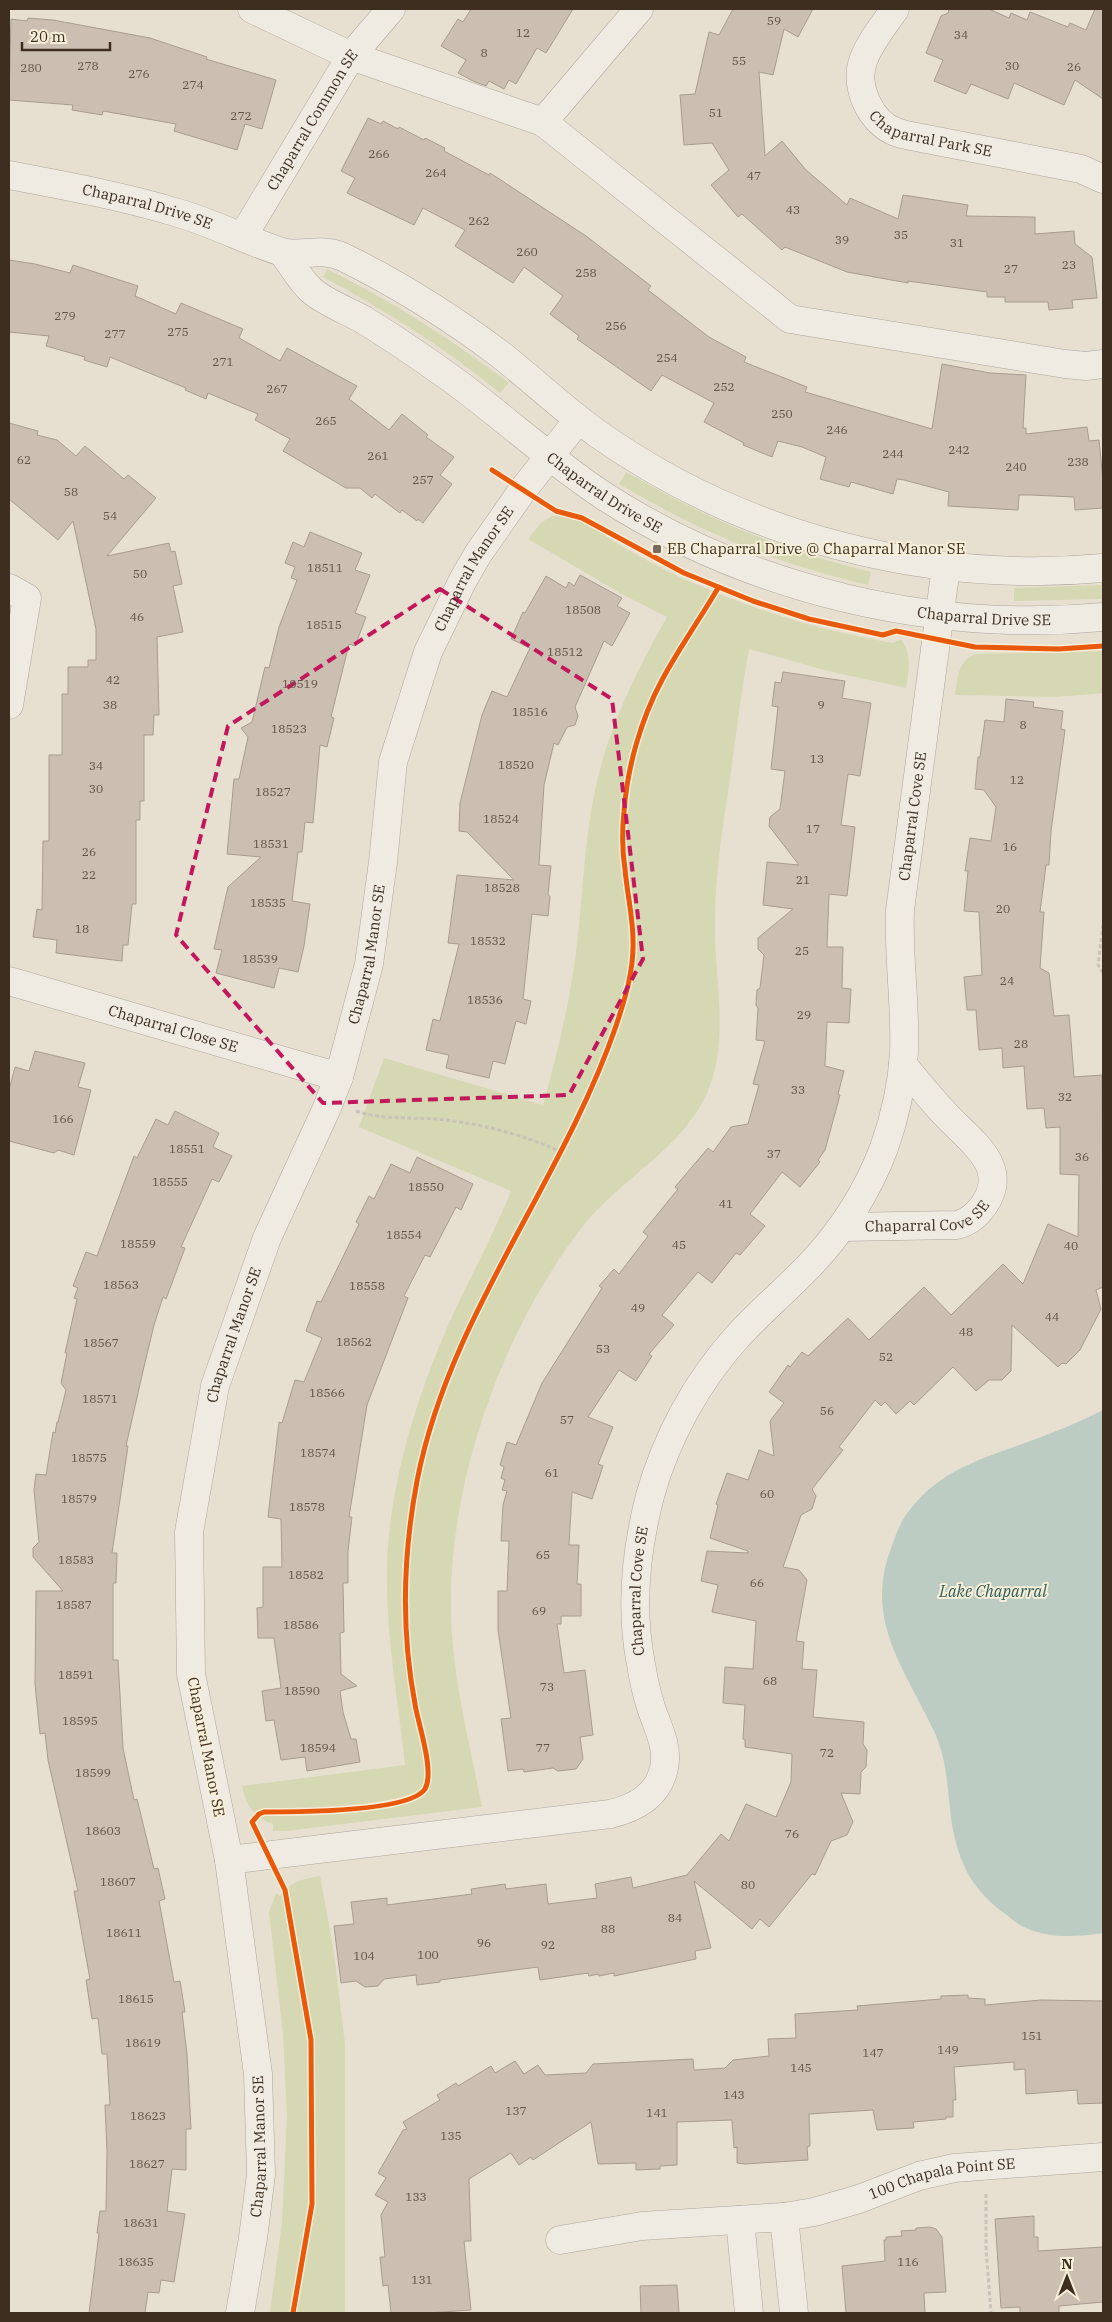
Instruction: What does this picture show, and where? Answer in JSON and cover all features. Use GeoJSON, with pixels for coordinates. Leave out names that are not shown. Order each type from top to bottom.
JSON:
{"type":"FeatureCollection","features":[{"type":"Feature","properties":{"kind":"street"},"geometry":{"type":"LineString","coordinates":[[252,9],[351,56],[543,122],[790,319],[1065,364],[1086,366],[1103,364]]}},
{"type":"Feature","properties":{"kind":"street","name":"Chaparral Common SE"},"geometry":{"type":"LineString","coordinates":[[243,236],[351,56],[390,9]]}},
{"type":"Feature","properties":{"kind":"street"},"geometry":{"type":"LineString","coordinates":[[543,122],[639,9]]}},
{"type":"Feature","properties":{"kind":"street","name":"Chaparral Park SE"},"geometry":{"type":"LineString","coordinates":[[895,9],[867,52],[860,70],[863,94],[868,104],[886,126],[896,132],[911,136],[1081,169],[1103,179]]}},
{"type":"Feature","properties":{"kind":"street","name":"Chaparral Drive SE"},"geometry":{"type":"LineString","coordinates":[[9,175],[101,194],[178,213],[243,236],[283,253],[330,251],[380,276],[446,317],[486,344],[578,420],[650,467],[754,518],[850,549],[946,567],[1026,571],[1103,568]]}},
{"type":"Feature","properties":{"kind":"street","name":"Chaparral Drive SE"},"geometry":{"type":"LineString","coordinates":[[283,253],[311,290],[381,330],[424,359],[459,384],[548,457],[605,496],[642,518],[739,565],[826,593],[887,607],[940,615],[1030,620],[1103,617]]}},
{"type":"Feature","properties":{"kind":"street","name":"Chaparral Manor SE"},"geometry":{"type":"LineString","coordinates":[[240,2313],[253,2238],[260,2174],[258,2074],[229,1860],[191,1674],[189,1532],[215,1386],[267,1238],[326,1110],[339,1077],[369,964],[384,862],[393,762],[428,652],[463,580],[478,554],[548,457],[578,420]]}},
{"type":"Feature","properties":{"kind":"street","name":"Chaparral Cove SE"},"geometry":{"type":"LineString","coordinates":[[229,1860],[610,1814],[638,1804],[652,1794],[660,1782],[664,1769],[664,1748],[650,1704],[640,1662],[636,1595],[643,1529],[659,1469],[681,1419],[704,1380],[725,1351],[748,1325],[810,1265],[842,1227],[862,1194],[884,1147],[894,1114],[903,1066],[904,1024],[899,937],[900,910],[946,567]]}},
{"type":"Feature","properties":{"kind":"street"},"geometry":{"type":"LineString","coordinates":[[9,588],[27,598],[9,705]]}},
{"type":"Feature","properties":{"kind":"street","name":"Chaparral Close SE"},"geometry":{"type":"LineString","coordinates":[[9,981],[339,1077]]}},
{"type":"Feature","properties":{"kind":"street","name":"Chaparral Cove SE"},"geometry":{"type":"LineString","coordinates":[[842,1227],[957,1225],[973,1217],[990,1196],[992,1172],[981,1149],[931,1099],[903,1066]]}},
{"type":"Feature","properties":{"kind":"street","name":"100 Chapala Point SE"},"geometry":{"type":"LineString","coordinates":[[560,2240],[642,2226],[784,2217],[838,2206],[919,2176],[954,2168],[1103,2158]]}},
{"type":"Feature","properties":{"kind":"street"},"geometry":{"type":"LineString","coordinates":[[784,2217],[794,2313]]}},
{"type":"Feature","properties":{"kind":"street"},"geometry":{"type":"LineString","coordinates":[[740,2220],[749,2313]]}},
{"type":"Feature","properties":{"kind":"path"},"geometry":{"type":"LineString","coordinates":[[1103,925],[1098,965],[1103,973]]}},
{"type":"Feature","properties":{"kind":"path"},"geometry":{"type":"LineString","coordinates":[[356,1111],[382,1118],[436,1120],[472,1125],[519,1136],[560,1154],[565,1144]]}},
{"type":"Feature","properties":{"kind":"path"},"geometry":{"type":"LineString","coordinates":[[986,2188],[986,2248],[991,2313]]}},
{"type":"Feature","properties":{"kind":"highlighted area"},"geometry":{"type":"Polygon","coordinates":[[[440,589],[612,699],[643,959],[569,1095],[323,1103],[176,935],[228,726],[440,589]]]}},
{"type":"Feature","properties":{"kind":"green space"},"geometry":{"type":"Polygon","coordinates":[[[327,269],[375,294],[421,322],[509,383],[500,393],[414,330],[323,277],[327,269]]]}},
{"type":"Feature","properties":{"kind":"green space"},"geometry":{"type":"Polygon","coordinates":[[[626,472],[715,519],[774,543],[871,572],[868,585],[771,557],[679,517],[619,484],[626,472]]]}},
{"type":"Feature","properties":{"kind":"green space"},"geometry":{"type":"Polygon","coordinates":[[[552,516],[572,518],[582,522],[659,567],[723,596],[756,608],[790,619],[858,636],[893,643],[901,639],[908,657],[909,669],[906,688],[828,671],[749,649],[722,830],[717,881],[715,936],[720,1021],[716,1063],[711,1083],[701,1105],[687,1125],[653,1160],[599,1208],[583,1226],[553,1269],[526,1316],[502,1366],[482,1419],[467,1473],[456,1528],[451,1582],[452,1635],[460,1700],[482,1807],[273,1831],[273,1824],[261,1818],[252,1810],[242,1786],[405,1765],[388,1615],[387,1565],[392,1509],[404,1451],[431,1368],[449,1323],[511,1191],[359,1127],[384,1058],[543,1105],[570,992],[579,929],[591,809],[596,785],[608,743],[622,705],[667,617],[620,593],[528,539],[541,523],[552,516]]]}},
{"type":"Feature","properties":{"kind":"green space"},"geometry":{"type":"Polygon","coordinates":[[[1103,585],[1103,599],[1014,601],[1014,588],[1103,585]]]}},
{"type":"Feature","properties":{"kind":"green space"},"geometry":{"type":"Polygon","coordinates":[[[1103,651],[1103,693],[1057,697],[955,695],[959,671],[965,661],[975,654],[1103,651]]]}},
{"type":"Feature","properties":{"kind":"green space"},"geometry":{"type":"Polygon","coordinates":[[[320,1876],[334,1953],[345,2044],[345,2313],[270,2313],[282,2222],[287,2116],[283,2034],[269,1912],[276,1893],[280,1896],[288,1887],[298,1881],[320,1876]]]}},
{"type":"Feature","properties":{"kind":"water","name":"Lake Chaparral"},"geometry":{"type":"Polygon","coordinates":[[[1103,1410],[1103,1933],[1063,1936],[1043,1934],[1022,1926],[989,1900],[968,1874],[952,1827],[947,1777],[942,1753],[934,1730],[906,1676],[890,1638],[882,1600],[883,1579],[888,1557],[900,1525],[906,1515],[918,1500],[944,1478],[991,1455],[1055,1432],[1103,1410]]]}},
{"type":"Feature","properties":{"kind":"building"},"geometry":{"type":"Polygon","coordinates":[[[471,9],[573,9],[546,53],[537,48],[516,84],[509,80],[504,89],[489,81],[486,86],[458,73],[466,60],[441,46],[458,19],[463,22],[471,9]]]}},
{"type":"Feature","properties":{"kind":"building"},"geometry":{"type":"Polygon","coordinates":[[[733,9],[813,9],[798,37],[784,29],[773,75],[759,72],[765,156],[782,141],[806,170],[847,205],[850,198],[898,219],[903,195],[968,205],[966,216],[1035,217],[1035,234],[1074,231],[1075,244],[1092,257],[1097,298],[1072,300],[1073,308],[1049,310],[1048,302],[1005,302],[1005,297],[987,297],[987,292],[908,281],[908,283],[847,272],[785,247],[782,250],[742,214],[738,217],[711,185],[729,170],[712,143],[684,145],[680,95],[695,94],[709,32],[719,35],[733,9]]]}},
{"type":"Feature","properties":{"kind":"building"},"geometry":{"type":"Polygon","coordinates":[[[949,9],[989,9],[1009,18],[1011,13],[1027,20],[1030,12],[1068,27],[1070,23],[1086,30],[1095,9],[1103,9],[1103,99],[1075,80],[1064,105],[1014,83],[1008,99],[971,84],[966,94],[934,81],[943,60],[926,53],[941,16],[948,13],[949,9]]]}},
{"type":"Feature","properties":{"kind":"building"},"geometry":{"type":"Polygon","coordinates":[[[28,18],[53,20],[150,38],[207,57],[206,59],[276,80],[262,129],[245,124],[237,150],[174,131],[176,124],[103,111],[102,115],[72,110],[73,105],[9,100],[11,19],[27,21],[28,18]]]}},
{"type":"Feature","properties":{"kind":"building"},"geometry":{"type":"Polygon","coordinates":[[[368,118],[381,124],[383,121],[398,129],[399,127],[424,140],[425,138],[445,148],[444,151],[489,175],[490,173],[586,236],[651,286],[648,290],[709,337],[746,357],[744,362],[807,387],[805,392],[932,429],[942,364],[990,373],[1026,375],[1023,428],[1026,428],[1026,434],[1087,427],[1089,441],[1099,440],[1103,480],[1103,508],[1075,510],[1074,497],[1031,495],[1019,495],[1018,510],[948,506],[949,492],[904,480],[897,479],[893,494],[851,482],[849,487],[820,479],[826,457],[802,447],[778,441],[772,457],[743,445],[744,443],[704,422],[714,403],[662,375],[651,391],[577,339],[579,336],[550,314],[563,296],[524,267],[513,283],[455,246],[465,230],[423,208],[414,225],[347,193],[355,178],[341,171],[368,118]]]}},
{"type":"Feature","properties":{"kind":"building"},"geometry":{"type":"Polygon","coordinates":[[[9,260],[35,264],[70,273],[73,265],[138,286],[135,296],[176,314],[181,303],[243,329],[239,338],[280,361],[287,348],[357,386],[349,399],[389,430],[402,414],[428,435],[426,437],[454,457],[440,475],[452,484],[423,523],[418,519],[417,521],[402,510],[400,513],[375,494],[372,498],[360,488],[346,488],[283,451],[290,439],[255,420],[258,414],[208,393],[206,399],[185,390],[186,388],[110,357],[107,367],[84,360],[85,357],[46,346],[49,336],[9,332],[9,260]]]}},
{"type":"Feature","properties":{"kind":"building"},"geometry":{"type":"Polygon","coordinates":[[[9,423],[38,431],[37,435],[57,440],[76,456],[85,446],[124,479],[128,475],[156,498],[107,556],[169,543],[171,552],[175,551],[182,584],[173,586],[183,632],[157,637],[159,715],[154,715],[153,735],[144,735],[144,801],[140,801],[140,820],[136,820],[136,904],[132,904],[128,945],[123,945],[122,961],[56,953],[57,940],[33,937],[37,909],[42,910],[43,841],[49,841],[49,755],[62,755],[62,694],[68,694],[68,667],[88,667],[88,660],[96,660],[96,629],[73,521],[58,540],[9,499],[9,423]]]}},
{"type":"Feature","properties":{"kind":"building"},"geometry":{"type":"Polygon","coordinates":[[[310,532],[362,553],[355,570],[370,575],[355,613],[366,617],[355,646],[349,644],[331,717],[334,718],[327,747],[320,745],[313,823],[305,822],[302,852],[298,852],[292,901],[310,904],[298,972],[279,968],[274,988],[216,973],[222,950],[214,949],[228,887],[261,857],[227,854],[234,779],[239,779],[248,737],[241,728],[252,722],[265,667],[269,668],[279,627],[297,580],[291,578],[295,567],[285,563],[293,542],[304,547],[310,532]]]}},
{"type":"Feature","properties":{"kind":"building"},"geometry":{"type":"Polygon","coordinates":[[[580,575],[622,598],[617,606],[630,613],[612,646],[604,641],[575,707],[578,716],[575,725],[567,727],[558,745],[554,743],[544,785],[539,865],[551,866],[548,916],[532,914],[523,999],[531,1001],[526,1024],[516,1021],[505,1064],[493,1061],[489,1078],[446,1068],[449,1055],[426,1050],[433,1019],[440,1021],[459,944],[448,943],[457,875],[514,880],[467,832],[459,831],[460,803],[482,715],[492,691],[507,697],[530,648],[511,639],[523,612],[525,613],[546,576],[566,588],[569,582],[574,586],[580,575]]]}},
{"type":"Feature","properties":{"kind":"building"},"geometry":{"type":"Polygon","coordinates":[[[783,672],[845,681],[842,698],[871,703],[860,776],[848,774],[841,825],[855,827],[847,896],[829,894],[827,947],[843,947],[842,988],[851,989],[849,1023],[827,1022],[825,1066],[844,1071],[838,1094],[840,1095],[825,1150],[818,1160],[820,1162],[800,1187],[782,1172],[750,1214],[765,1226],[740,1255],[736,1253],[712,1283],[698,1272],[662,1315],[674,1325],[649,1354],[652,1356],[636,1381],[619,1370],[588,1417],[613,1427],[598,1464],[603,1466],[592,1499],[572,1492],[569,1545],[579,1545],[577,1584],[581,1584],[581,1616],[561,1616],[561,1624],[557,1624],[564,1673],[585,1670],[593,1735],[580,1737],[583,1759],[576,1769],[558,1771],[553,1768],[524,1772],[523,1769],[508,1771],[501,1719],[511,1718],[498,1630],[498,1591],[507,1591],[509,1541],[501,1541],[503,1505],[507,1491],[502,1490],[505,1480],[501,1478],[504,1467],[500,1465],[507,1442],[516,1445],[542,1383],[602,1288],[599,1286],[614,1269],[619,1274],[648,1236],[643,1232],[678,1189],[675,1187],[708,1148],[713,1152],[731,1127],[748,1124],[759,1085],[753,1084],[765,1041],[756,1040],[757,990],[760,988],[764,955],[758,949],[758,938],[793,909],[763,905],[767,862],[799,865],[769,826],[770,817],[780,809],[785,771],[771,769],[778,707],[772,706],[775,682],[781,683],[783,672]]]}},
{"type":"Feature","properties":{"kind":"building"},"geometry":{"type":"Polygon","coordinates":[[[1006,699],[1034,702],[1033,707],[1063,711],[1061,729],[1065,730],[1051,831],[1049,865],[1046,865],[1040,912],[1044,912],[1040,968],[1049,973],[1054,1016],[1069,1015],[1074,1077],[1102,1075],[1103,1287],[1096,1290],[1101,1309],[1080,1350],[1066,1364],[1062,1363],[1058,1367],[1012,1325],[1011,1371],[1002,1380],[989,1380],[976,1391],[953,1367],[914,1405],[910,1401],[896,1414],[885,1402],[881,1406],[875,1400],[839,1447],[843,1450],[812,1489],[816,1496],[812,1509],[801,1515],[783,1567],[799,1570],[807,1580],[796,1641],[804,1642],[802,1669],[817,1670],[813,1717],[864,1722],[863,1744],[867,1750],[866,1767],[861,1772],[860,1794],[841,1793],[853,1822],[847,1835],[831,1841],[815,1875],[812,1874],[769,1927],[760,1919],[752,1929],[694,1881],[711,1948],[695,1951],[696,1959],[614,1976],[614,1973],[589,1976],[588,1973],[540,1980],[538,1967],[440,1980],[440,1982],[417,1985],[416,1975],[384,1979],[378,1986],[365,1987],[356,1981],[341,1983],[334,1926],[354,1924],[351,1902],[387,1898],[387,1905],[472,1894],[471,1889],[505,1884],[506,1889],[546,1884],[548,1904],[597,1898],[595,1884],[631,1877],[633,1888],[687,1875],[721,1834],[729,1841],[746,1804],[776,1817],[791,1782],[792,1754],[745,1747],[745,1740],[743,1739],[745,1705],[723,1703],[725,1667],[753,1669],[756,1621],[712,1612],[718,1585],[701,1581],[707,1551],[748,1553],[748,1551],[710,1538],[718,1505],[716,1504],[727,1473],[748,1480],[759,1450],[774,1456],[770,1421],[784,1403],[769,1392],[788,1365],[790,1367],[802,1352],[808,1356],[848,1318],[869,1340],[924,1287],[951,1315],[1003,1264],[1023,1284],[1048,1224],[1078,1237],[1079,1175],[1060,1174],[1060,1127],[1046,1128],[1044,1108],[1027,1109],[1024,1066],[1003,1068],[1002,1048],[979,1050],[976,1010],[967,1010],[964,977],[982,975],[979,912],[964,911],[968,871],[965,871],[970,838],[991,841],[996,807],[984,790],[975,789],[978,757],[980,757],[985,720],[1004,722],[1006,699]]]}},
{"type":"Feature","properties":{"kind":"building"},"geometry":{"type":"Polygon","coordinates":[[[35,1051],[85,1063],[78,1087],[91,1090],[74,1155],[58,1150],[54,1153],[9,1141],[9,1090],[15,1067],[29,1071],[35,1051]]]}},
{"type":"Feature","properties":{"kind":"building"},"geometry":{"type":"Polygon","coordinates":[[[175,1111],[219,1133],[213,1147],[232,1156],[219,1182],[212,1179],[181,1247],[185,1248],[166,1299],[163,1297],[154,1325],[126,1446],[128,1446],[112,1553],[117,1553],[116,1583],[113,1583],[113,1660],[118,1660],[123,1748],[134,1800],[137,1799],[154,1869],[158,1868],[165,1899],[159,1901],[174,1982],[180,1981],[185,2012],[182,2012],[187,2054],[191,2129],[186,2129],[186,2170],[172,2169],[167,2211],[185,2214],[174,2282],[161,2280],[159,2293],[148,2292],[145,2313],[89,2313],[100,2211],[106,2211],[107,2151],[105,2105],[110,2105],[107,2054],[102,2054],[98,2018],[92,2019],[86,1980],[90,1979],[74,1891],[78,1891],[48,1760],[45,1733],[40,1734],[35,1684],[36,1591],[63,1591],[33,1557],[33,1548],[39,1542],[34,1490],[36,1474],[46,1475],[53,1432],[55,1433],[66,1390],[61,1383],[67,1353],[65,1353],[77,1299],[74,1298],[78,1288],[73,1286],[86,1252],[97,1256],[134,1156],[137,1158],[156,1119],[168,1125],[175,1111]]]}},
{"type":"Feature","properties":{"kind":"building"},"geometry":{"type":"Polygon","coordinates":[[[417,1157],[473,1184],[461,1210],[456,1207],[430,1257],[425,1255],[404,1296],[408,1298],[367,1405],[349,1517],[352,1517],[348,1551],[348,1583],[343,1583],[344,1632],[340,1633],[341,1674],[357,1686],[340,1691],[343,1712],[351,1739],[356,1739],[360,1762],[307,1771],[305,1757],[281,1760],[274,1720],[266,1721],[262,1691],[281,1688],[274,1638],[258,1638],[257,1608],[263,1607],[263,1567],[282,1567],[281,1519],[268,1517],[279,1422],[282,1423],[295,1380],[304,1382],[322,1338],[306,1331],[317,1301],[321,1302],[359,1224],[356,1222],[369,1196],[374,1199],[391,1164],[410,1173],[417,1157]]]}},
{"type":"Feature","properties":{"kind":"building"},"geometry":{"type":"Polygon","coordinates":[[[968,1995],[968,1998],[985,1999],[985,2005],[1041,2000],[1103,2001],[1103,2103],[1078,2104],[1077,2090],[1026,2094],[1025,2069],[1014,2070],[1014,2062],[954,2067],[956,2100],[953,2100],[953,2117],[913,2122],[914,2128],[877,2130],[873,2110],[809,2114],[810,2146],[807,2147],[808,2160],[745,2164],[737,2163],[737,2147],[734,2148],[732,2120],[677,2122],[677,2165],[660,2166],[660,2169],[636,2170],[636,2163],[598,2164],[591,2122],[533,2160],[531,2157],[519,2165],[511,2153],[469,2179],[471,2241],[464,2241],[471,2310],[391,2313],[388,2285],[383,2286],[380,2257],[385,2257],[381,2215],[388,2202],[375,2195],[386,2178],[378,2173],[403,2130],[407,2129],[403,2122],[440,2100],[437,2095],[456,2083],[458,2086],[491,2066],[495,2073],[515,2061],[524,2074],[538,2065],[545,2075],[586,2073],[593,2064],[693,2059],[694,2070],[725,2068],[733,2060],[769,2056],[768,2039],[796,2038],[795,2014],[858,2010],[857,2006],[941,1999],[941,1996],[968,1995]]]}},
{"type":"Feature","properties":{"kind":"building"},"geometry":{"type":"Polygon","coordinates":[[[1034,2216],[1034,2237],[1038,2237],[1038,2251],[1103,2247],[1103,2302],[1059,2306],[1059,2313],[1020,2313],[1020,2307],[1001,2308],[995,2219],[1034,2216]]]}},
{"type":"Feature","properties":{"kind":"building"},"geometry":{"type":"Polygon","coordinates":[[[930,2227],[936,2229],[942,2237],[946,2292],[924,2293],[925,2313],[846,2313],[842,2266],[885,2261],[884,2240],[886,2240],[886,2237],[902,2236],[901,2231],[930,2227]]]}},
{"type":"Feature","properties":{"kind":"building"},"geometry":{"type":"Polygon","coordinates":[[[677,2285],[679,2313],[641,2313],[640,2286],[677,2285]]]}},
{"type":"Feature","properties":{"kind":"cycle path"},"geometry":{"type":"LineString","coordinates":[[492,470],[556,511],[582,518],[684,573],[753,601],[809,619],[883,635],[896,631],[975,647],[1059,649],[1103,646]]}},
{"type":"Feature","properties":{"kind":"cycle path"},"geometry":{"type":"LineString","coordinates":[[293,2313],[312,2204],[311,2040],[285,1890],[252,1822],[259,1814],[264,1812],[350,1809],[398,1802],[415,1797],[425,1789],[428,1781],[427,1759],[410,1676],[406,1620],[409,1537],[417,1481],[433,1421],[454,1362],[508,1250],[567,1140],[593,1084],[616,1026],[628,984],[633,952],[633,932],[623,840],[623,819],[628,778],[636,744],[654,695],[675,656],[718,588]]}},
{"type":"Feature","properties":{"kind":"place","name":"EB Chaparral Drive @ Chaparral Manor SE"},"geometry":{"type":"Point","coordinates":[657,549]}}]}
